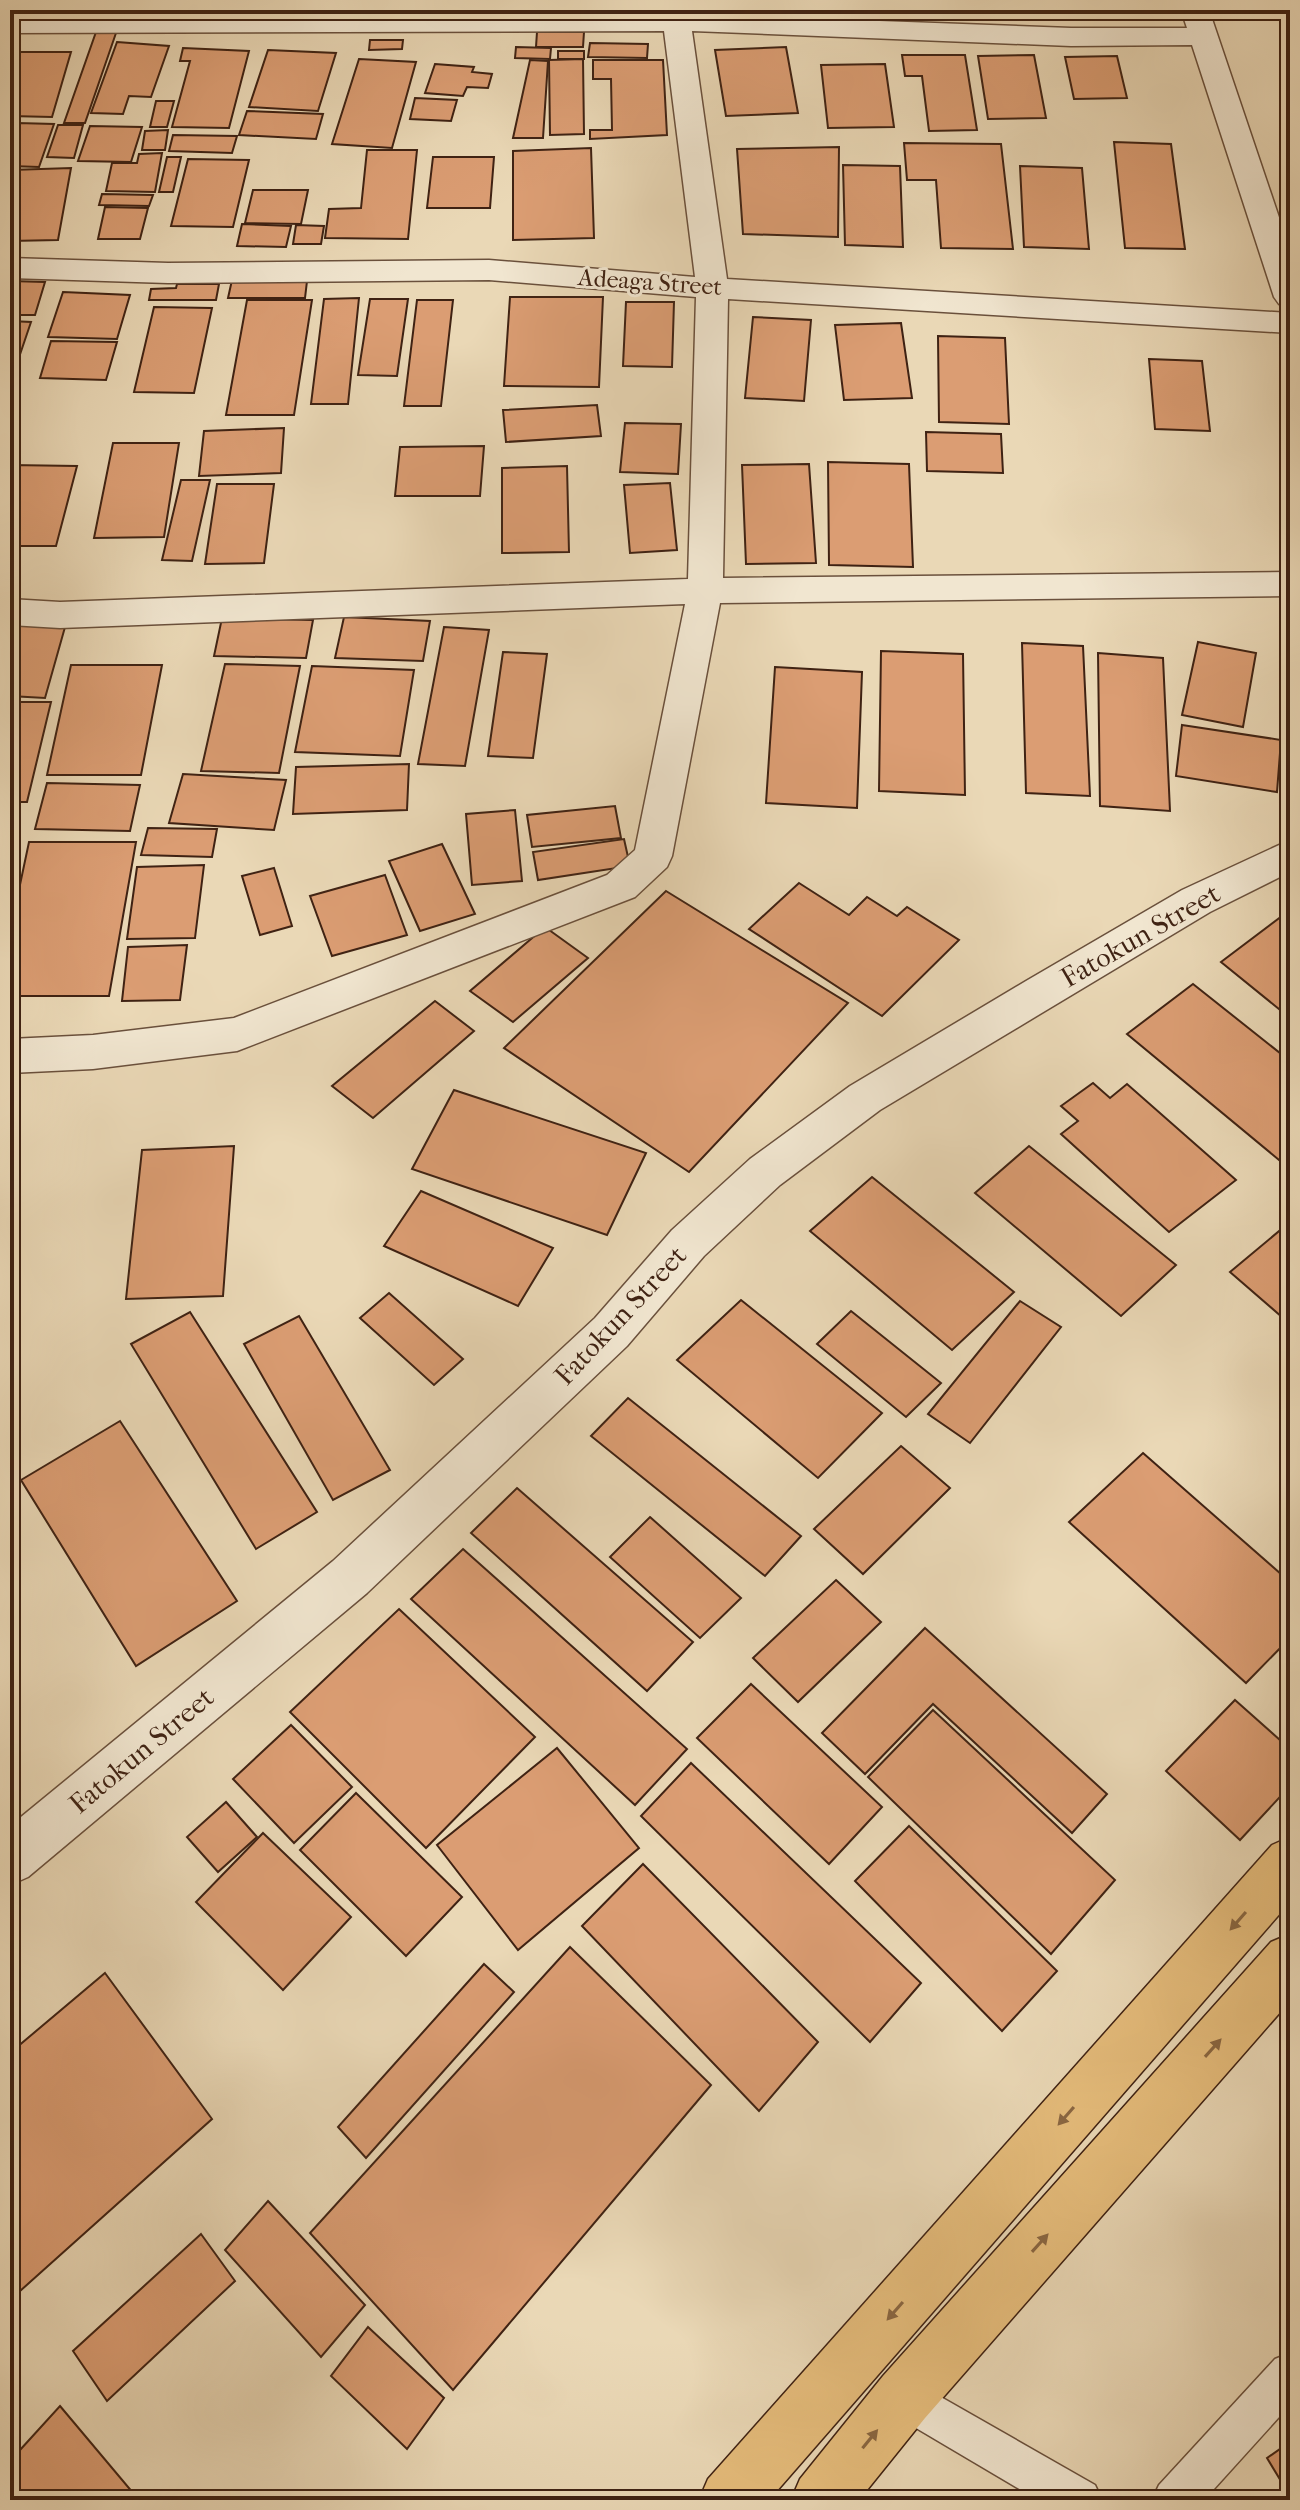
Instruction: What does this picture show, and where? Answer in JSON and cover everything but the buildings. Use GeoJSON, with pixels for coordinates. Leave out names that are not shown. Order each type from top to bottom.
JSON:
{"type":"FeatureCollection","features":[{"type":"Feature","properties":{"kind":"main road"},"geometry":{"type":"LineString","coordinates":[[729,2500],[1290,1863]]}},
{"type":"Feature","properties":{"kind":"main road"},"geometry":{"type":"LineString","coordinates":[[821,2500],[904,2397],[1290,1961]]}},
{"type":"Feature","properties":{"kind":"street"},"geometry":{"type":"LineString","coordinates":[[10,1056],[93,1052],[237,1034],[621,886],[653,856],[705,591],[712,288],[675,16]]}},
{"type":"Feature","properties":{"kind":"street"},"geometry":{"type":"LineString","coordinates":[[10,25],[675,16],[1071,37],[1198,23],[1290,297]]}},
{"type":"Feature","properties":{"kind":"street","name":"Adeaga Street"},"geometry":{"type":"LineString","coordinates":[[10,268],[168,273],[489,270],[712,288],[1290,323]]}},
{"type":"Feature","properties":{"kind":"street"},"geometry":{"type":"LineString","coordinates":[[10,612],[75,614],[705,591],[1290,584]]}},
{"type":"Feature","properties":{"kind":"street","name":"Fatokun Street"},"geometry":{"type":"LineString","coordinates":[[10,1859],[350,1577],[611,1332],[688,1243],[765,1172],[865,1098],[999,1017],[1196,901],[1290,855]]}},
{"type":"Feature","properties":{"kind":"lane"},"geometry":{"type":"LineString","coordinates":[[1174,2500],[1290,2374]]}},
{"type":"Feature","properties":{"kind":"lane"},"geometry":{"type":"LineString","coordinates":[[904,2397],[1080,2500]]}}]}
